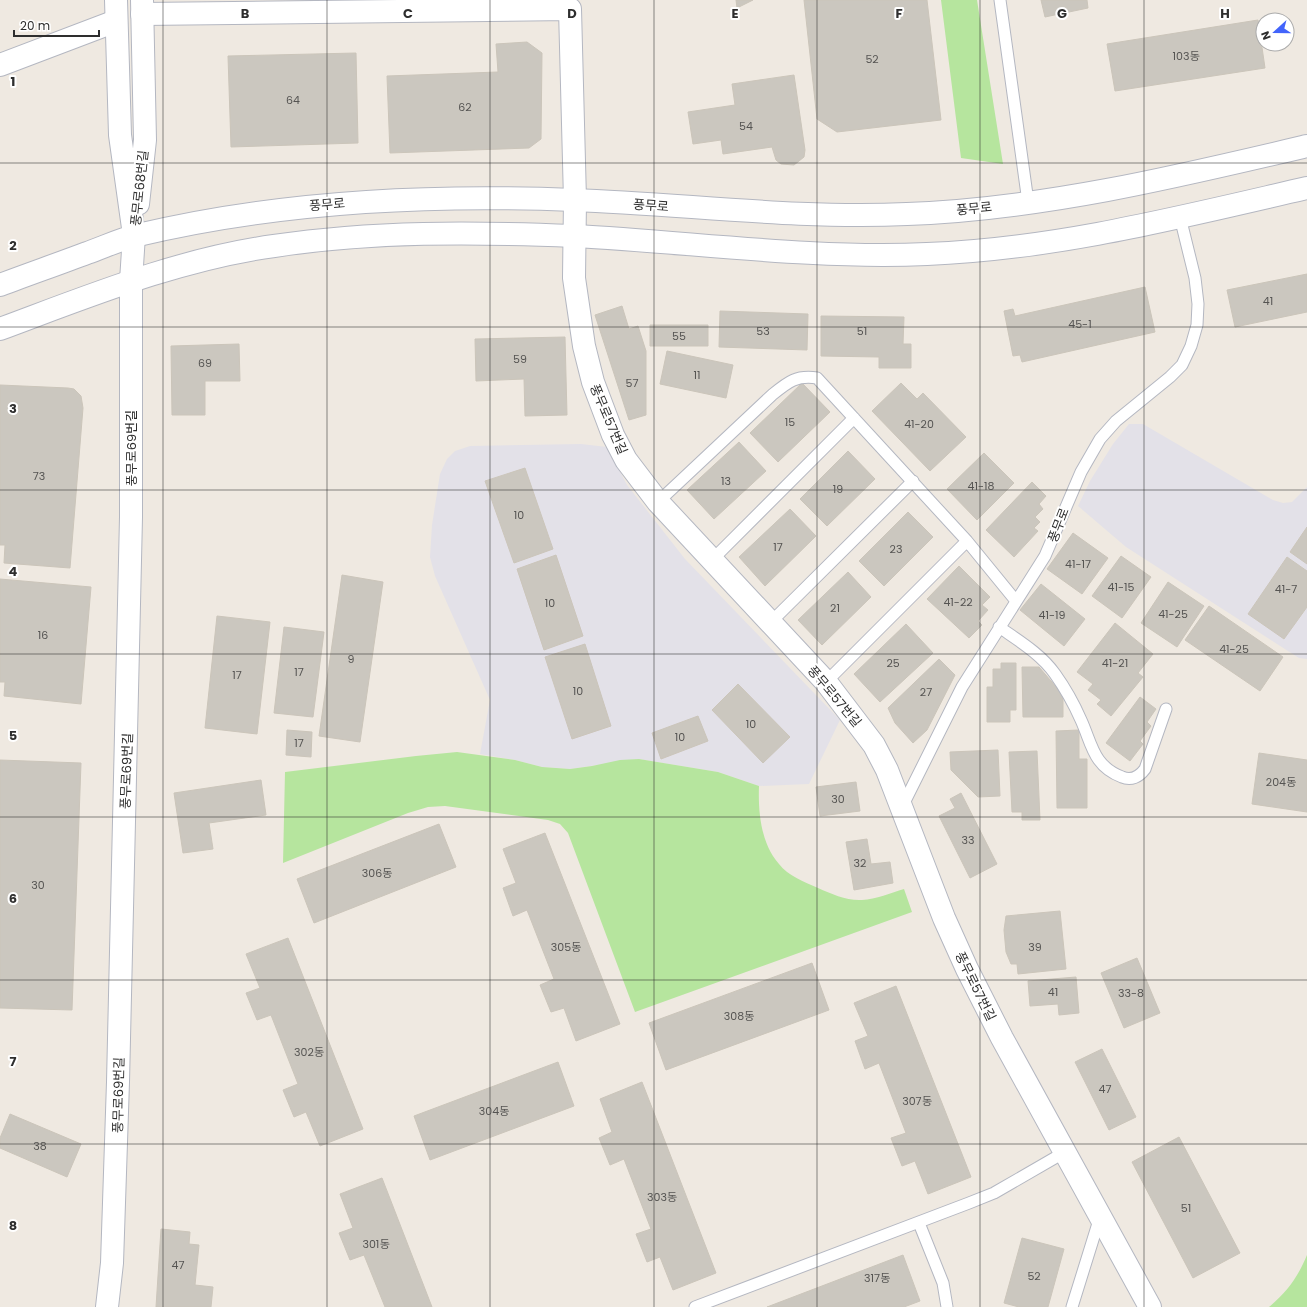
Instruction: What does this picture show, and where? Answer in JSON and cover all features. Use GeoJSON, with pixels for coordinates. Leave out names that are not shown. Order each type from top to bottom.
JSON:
{"type":"FeatureCollection","features":[{"type":"Feature","properties":{"kind":"street","name":"풍무로68번길"},"geometry":{"type":"LineString","coordinates":[[116,0],[120,135],[134,236]]}},
{"type":"Feature","properties":{"kind":"street","name":"풍무로68번길"},"geometry":{"type":"LineString","coordinates":[[134,236],[145,140],[142,7]]}},
{"type":"Feature","properties":{"kind":"street","name":"풍무로57번길"},"geometry":{"type":"LineString","coordinates":[[142,7],[570,9],[575,200],[574,278],[578,307],[593,382],[610,429],[626,460],[658,502],[711,561],[826,682],[874,745],[902,807],[944,918],[967,969],[1002,1038],[1150,1307]]}},
{"type":"Feature","properties":{"kind":"street"},"geometry":{"type":"LineString","coordinates":[[0,65],[116,22]]}},
{"type":"Feature","properties":{"kind":"street","name":"풍무로"},"geometry":{"type":"LineString","coordinates":[[0,285],[134,236],[242,214],[371,200],[484,198],[575,200],[844,215],[909,214],[1028,202],[1175,177],[1307,146]]}},
{"type":"Feature","properties":{"kind":"street"},"geometry":{"type":"LineString","coordinates":[[0,329],[131,281],[204,260],[265,247],[342,238],[401,234],[574,236],[746,249],[848,254],[926,254],[1041,244],[1107,233],[1307,188]]}},
{"type":"Feature","properties":{"kind":"street","name":"풍무로69번길"},"geometry":{"type":"LineString","coordinates":[[107,1307],[112,1263],[115,1201],[127,745],[131,517],[131,281],[134,236]]}},
{"type":"Feature","properties":{"kind":"lane"},"geometry":{"type":"LineString","coordinates":[[1000,0],[1028,202]]}},
{"type":"Feature","properties":{"kind":"lane","name":"풍무로"},"geometry":{"type":"LineString","coordinates":[[902,807],[962,687],[1045,556],[1081,472],[1100,439],[1116,421],[1170,377],[1182,365],[1191,346],[1197,325],[1198,304],[1195,278],[1180,217]]}},
{"type":"Feature","properties":{"kind":"lane"},"geometry":{"type":"LineString","coordinates":[[658,502],[772,395],[791,380],[804,376],[817,378],[967,541],[1016,601]]}},
{"type":"Feature","properties":{"kind":"lane"},"geometry":{"type":"LineString","coordinates":[[711,561],[854,418]]}},
{"type":"Feature","properties":{"kind":"lane"},"geometry":{"type":"LineString","coordinates":[[770,623],[913,481]]}},
{"type":"Feature","properties":{"kind":"lane"},"geometry":{"type":"LineString","coordinates":[[826,682],[967,541]]}},
{"type":"Feature","properties":{"kind":"lane"},"geometry":{"type":"LineString","coordinates":[[999,627],[1026,645],[1055,674],[1081,719],[1098,760],[1106,769],[1115,775],[1125,778],[1133,778],[1140,776],[1146,769],[1166,709]]}},
{"type":"Feature","properties":{"kind":"lane"},"geometry":{"type":"LineString","coordinates":[[695,1307],[919,1223],[994,1192],[1065,1152]]}},
{"type":"Feature","properties":{"kind":"lane"},"geometry":{"type":"LineString","coordinates":[[1072,1307],[1100,1215]]}},
{"type":"Feature","properties":{"kind":"lane"},"geometry":{"type":"LineString","coordinates":[[919,1223],[943,1283],[947,1307]]}},
{"type":"Feature","properties":{"kind":"shaded area"},"geometry":{"type":"Polygon","coordinates":[[[1129,424],[1143,424],[1273,500],[1283,503],[1292,502],[1307,487],[1307,659],[1299,658],[1126,547],[1078,506],[1090,481],[1113,444],[1129,424]]]}},
{"type":"Feature","properties":{"kind":"shaded area"},"geometry":{"type":"Polygon","coordinates":[[[581,444],[607,447],[627,485],[685,559],[840,720],[809,784],[759,786],[718,772],[639,759],[570,769],[542,767],[515,760],[480,754],[490,700],[435,576],[430,557],[432,525],[440,474],[447,459],[455,451],[470,446],[581,444]]]}},
{"type":"Feature","properties":{"kind":"green space"},"geometry":{"type":"Polygon","coordinates":[[[941,0],[977,0],[1003,164],[961,158],[941,0]]]}},
{"type":"Feature","properties":{"kind":"green space"},"geometry":{"type":"Polygon","coordinates":[[[457,752],[515,760],[542,767],[570,769],[620,760],[639,759],[718,772],[759,786],[760,817],[764,837],[773,856],[787,872],[840,897],[856,900],[883,896],[904,889],[912,912],[635,1012],[568,833],[560,824],[548,820],[445,806],[428,807],[408,813],[283,863],[285,772],[457,752]]]}},
{"type":"Feature","properties":{"kind":"green space"},"geometry":{"type":"Polygon","coordinates":[[[1307,1255],[1307,1307],[1269,1307],[1291,1284],[1307,1255]]]}},
{"type":"Feature","properties":{"kind":"building"},"geometry":{"type":"Polygon","coordinates":[[[736,0],[753,0],[737,8],[736,0]]]}},
{"type":"Feature","properties":{"kind":"building"},"geometry":{"type":"Polygon","coordinates":[[[804,0],[927,0],[941,120],[837,132],[817,119],[804,0]]]}},
{"type":"Feature","properties":{"kind":"building"},"geometry":{"type":"Polygon","coordinates":[[[1041,0],[1087,0],[1088,8],[1045,17],[1041,0]]]}},
{"type":"Feature","properties":{"kind":"building"},"geometry":{"type":"Polygon","coordinates":[[[1255,20],[1255,52],[1263,52],[1265,68],[1115,91],[1107,44],[1255,20]]]}},
{"type":"Feature","properties":{"kind":"building"},"geometry":{"type":"Polygon","coordinates":[[[527,42],[542,53],[541,139],[529,148],[390,153],[387,76],[498,72],[496,44],[527,42]]]}},
{"type":"Feature","properties":{"kind":"building"},"geometry":{"type":"Polygon","coordinates":[[[356,53],[358,143],[231,147],[228,56],[356,53]]]}},
{"type":"Feature","properties":{"kind":"building"},"geometry":{"type":"Polygon","coordinates":[[[794,75],[805,150],[804,157],[794,165],[781,164],[776,160],[772,147],[723,154],[721,140],[693,144],[688,112],[735,105],[732,84],[794,75]]]}},
{"type":"Feature","properties":{"kind":"building"},"geometry":{"type":"Polygon","coordinates":[[[1307,274],[1307,312],[1235,327],[1227,290],[1307,274]]]}},
{"type":"Feature","properties":{"kind":"building"},"geometry":{"type":"Polygon","coordinates":[[[1145,287],[1155,332],[1022,362],[1020,355],[1013,356],[1004,311],[1013,309],[1015,316],[1145,287]]]}},
{"type":"Feature","properties":{"kind":"building"},"geometry":{"type":"Polygon","coordinates":[[[622,306],[629,329],[638,326],[646,351],[646,415],[629,420],[595,315],[622,306]]]}},
{"type":"Feature","properties":{"kind":"building"},"geometry":{"type":"Polygon","coordinates":[[[720,311],[808,314],[807,350],[719,347],[720,311]]]}},
{"type":"Feature","properties":{"kind":"building"},"geometry":{"type":"Polygon","coordinates":[[[821,316],[904,317],[903,344],[911,344],[911,368],[879,368],[879,357],[821,356],[821,316]]]}},
{"type":"Feature","properties":{"kind":"building"},"geometry":{"type":"Polygon","coordinates":[[[650,325],[708,325],[708,346],[650,346],[650,325]]]}},
{"type":"Feature","properties":{"kind":"building"},"geometry":{"type":"Polygon","coordinates":[[[565,337],[567,415],[525,416],[524,379],[476,381],[475,339],[565,337]]]}},
{"type":"Feature","properties":{"kind":"building"},"geometry":{"type":"Polygon","coordinates":[[[239,344],[240,381],[205,381],[205,415],[172,415],[171,346],[239,344]]]}},
{"type":"Feature","properties":{"kind":"building"},"geometry":{"type":"Polygon","coordinates":[[[667,351],[733,365],[726,398],[660,384],[667,351]]]}},
{"type":"Feature","properties":{"kind":"building"},"geometry":{"type":"Polygon","coordinates":[[[802,383],[830,412],[778,462],[750,433],[802,383]]]}},
{"type":"Feature","properties":{"kind":"building"},"geometry":{"type":"Polygon","coordinates":[[[901,383],[917,399],[923,393],[966,437],[930,471],[872,411],[901,383]]]}},
{"type":"Feature","properties":{"kind":"building"},"geometry":{"type":"Polygon","coordinates":[[[0,385],[68,388],[74,389],[81,396],[83,408],[70,568],[4,563],[5,545],[0,545],[0,385]]]}},
{"type":"Feature","properties":{"kind":"building"},"geometry":{"type":"Polygon","coordinates":[[[739,442],[766,471],[714,519],[687,490],[739,442]]]}},
{"type":"Feature","properties":{"kind":"building"},"geometry":{"type":"Polygon","coordinates":[[[848,451],[875,479],[827,526],[800,499],[848,451]]]}},
{"type":"Feature","properties":{"kind":"building"},"geometry":{"type":"Polygon","coordinates":[[[984,453],[1014,483],[977,520],[947,489],[984,453]]]}},
{"type":"Feature","properties":{"kind":"building"},"geometry":{"type":"Polygon","coordinates":[[[525,468],[553,549],[514,563],[485,481],[525,468]]]}},
{"type":"Feature","properties":{"kind":"building"},"geometry":{"type":"Polygon","coordinates":[[[1032,482],[1046,496],[1039,504],[1043,509],[1035,517],[1040,522],[1034,528],[1038,531],[1014,557],[986,530],[1032,482]]]}},
{"type":"Feature","properties":{"kind":"building"},"geometry":{"type":"Polygon","coordinates":[[[790,509],[816,536],[765,586],[739,557],[790,509]]]}},
{"type":"Feature","properties":{"kind":"building"},"geometry":{"type":"Polygon","coordinates":[[[908,512],[933,537],[884,586],[859,561],[908,512]]]}},
{"type":"Feature","properties":{"kind":"building"},"geometry":{"type":"Polygon","coordinates":[[[1307,527],[1307,564],[1290,552],[1307,527]]]}},
{"type":"Feature","properties":{"kind":"building"},"geometry":{"type":"Polygon","coordinates":[[[1073,533],[1108,558],[1082,594],[1047,569],[1073,533]]]}},
{"type":"Feature","properties":{"kind":"building"},"geometry":{"type":"Polygon","coordinates":[[[556,555],[583,636],[544,650],[517,569],[556,555]]]}},
{"type":"Feature","properties":{"kind":"building"},"geometry":{"type":"Polygon","coordinates":[[[1121,556],[1151,577],[1122,618],[1092,596],[1121,556]]]}},
{"type":"Feature","properties":{"kind":"building"},"geometry":{"type":"Polygon","coordinates":[[[1287,557],[1307,571],[1307,607],[1284,639],[1248,614],[1287,557]]]}},
{"type":"Feature","properties":{"kind":"building"},"geometry":{"type":"Polygon","coordinates":[[[959,566],[990,597],[982,605],[988,610],[978,621],[982,625],[969,638],[927,599],[959,566]]]}},
{"type":"Feature","properties":{"kind":"building"},"geometry":{"type":"Polygon","coordinates":[[[848,572],[871,597],[822,645],[798,620],[848,572]]]}},
{"type":"Feature","properties":{"kind":"building"},"geometry":{"type":"Polygon","coordinates":[[[342,575],[383,582],[360,742],[319,736],[342,575]]]}},
{"type":"Feature","properties":{"kind":"building"},"geometry":{"type":"Polygon","coordinates":[[[0,579],[91,587],[81,704],[4,696],[5,682],[0,682],[0,579]]]}},
{"type":"Feature","properties":{"kind":"building"},"geometry":{"type":"Polygon","coordinates":[[[1168,582],[1204,606],[1177,647],[1141,623],[1168,582]]]}},
{"type":"Feature","properties":{"kind":"building"},"geometry":{"type":"Polygon","coordinates":[[[1041,584],[1085,619],[1064,646],[1020,610],[1041,584]]]}},
{"type":"Feature","properties":{"kind":"building"},"geometry":{"type":"Polygon","coordinates":[[[1209,606],[1283,657],[1260,691],[1185,640],[1209,606]]]}},
{"type":"Feature","properties":{"kind":"building"},"geometry":{"type":"Polygon","coordinates":[[[217,616],[270,622],[257,734],[205,728],[217,616]]]}},
{"type":"Feature","properties":{"kind":"building"},"geometry":{"type":"Polygon","coordinates":[[[1115,623],[1153,654],[1138,673],[1143,677],[1111,716],[1097,704],[1101,700],[1088,690],[1093,684],[1077,672],[1115,623]]]}},
{"type":"Feature","properties":{"kind":"building"},"geometry":{"type":"Polygon","coordinates":[[[906,624],[933,653],[880,702],[854,674],[906,624]]]}},
{"type":"Feature","properties":{"kind":"building"},"geometry":{"type":"Polygon","coordinates":[[[284,627],[324,632],[313,717],[274,713],[284,627]]]}},
{"type":"Feature","properties":{"kind":"building"},"geometry":{"type":"Polygon","coordinates":[[[585,644],[611,726],[572,739],[545,657],[585,644]]]}},
{"type":"Feature","properties":{"kind":"building"},"geometry":{"type":"Polygon","coordinates":[[[939,659],[955,675],[927,730],[913,743],[895,723],[888,708],[939,659]]]}},
{"type":"Feature","properties":{"kind":"building"},"geometry":{"type":"Polygon","coordinates":[[[1001,663],[1016,663],[1016,710],[1010,710],[1010,722],[987,722],[987,687],[993,687],[993,669],[1001,669],[1001,663]]]}},
{"type":"Feature","properties":{"kind":"building"},"geometry":{"type":"Polygon","coordinates":[[[1022,667],[1039,667],[1063,695],[1063,717],[1023,717],[1022,667]]]}},
{"type":"Feature","properties":{"kind":"building"},"geometry":{"type":"Polygon","coordinates":[[[738,684],[790,737],[763,763],[712,710],[738,684]]]}},
{"type":"Feature","properties":{"kind":"building"},"geometry":{"type":"Polygon","coordinates":[[[1140,697],[1156,709],[1147,722],[1151,726],[1140,741],[1143,744],[1130,761],[1106,743],[1140,697]]]}},
{"type":"Feature","properties":{"kind":"building"},"geometry":{"type":"Polygon","coordinates":[[[698,716],[708,741],[661,759],[652,733],[698,716]]]}},
{"type":"Feature","properties":{"kind":"building"},"geometry":{"type":"Polygon","coordinates":[[[287,730],[312,732],[311,757],[286,755],[287,730]]]}},
{"type":"Feature","properties":{"kind":"building"},"geometry":{"type":"Polygon","coordinates":[[[1079,730],[1079,759],[1087,759],[1087,808],[1057,808],[1056,731],[1079,730]]]}},
{"type":"Feature","properties":{"kind":"building"},"geometry":{"type":"Polygon","coordinates":[[[998,750],[1000,796],[978,797],[951,770],[950,752],[998,750]]]}},
{"type":"Feature","properties":{"kind":"building"},"geometry":{"type":"Polygon","coordinates":[[[1037,751],[1040,820],[1022,820],[1022,812],[1012,812],[1009,752],[1037,751]]]}},
{"type":"Feature","properties":{"kind":"building"},"geometry":{"type":"Polygon","coordinates":[[[1259,753],[1307,760],[1307,812],[1252,804],[1259,753]]]}},
{"type":"Feature","properties":{"kind":"building"},"geometry":{"type":"Polygon","coordinates":[[[0,760],[81,763],[72,1010],[0,1008],[0,760]]]}},
{"type":"Feature","properties":{"kind":"building"},"geometry":{"type":"Polygon","coordinates":[[[261,780],[266,815],[209,823],[213,849],[183,853],[174,793],[261,780]]]}},
{"type":"Feature","properties":{"kind":"building"},"geometry":{"type":"Polygon","coordinates":[[[856,782],[860,811],[820,816],[816,787],[856,782]]]}},
{"type":"Feature","properties":{"kind":"building"},"geometry":{"type":"Polygon","coordinates":[[[961,793],[997,864],[970,878],[939,816],[955,808],[950,799],[961,793]]]}},
{"type":"Feature","properties":{"kind":"building"},"geometry":{"type":"Polygon","coordinates":[[[439,824],[456,867],[314,923],[297,879],[439,824]]]}},
{"type":"Feature","properties":{"kind":"building"},"geometry":{"type":"Polygon","coordinates":[[[545,833],[620,1024],[576,1041],[564,1008],[551,1012],[540,985],[554,979],[527,910],[513,916],[503,888],[516,883],[503,849],[545,833]]]}},
{"type":"Feature","properties":{"kind":"building"},"geometry":{"type":"Polygon","coordinates":[[[867,839],[871,864],[890,862],[893,883],[854,890],[846,842],[867,839]]]}},
{"type":"Feature","properties":{"kind":"building"},"geometry":{"type":"Polygon","coordinates":[[[1060,911],[1066,969],[1018,974],[1017,964],[1011,964],[1006,952],[1004,930],[1006,916],[1060,911]]]}},
{"type":"Feature","properties":{"kind":"building"},"geometry":{"type":"Polygon","coordinates":[[[288,938],[363,1129],[320,1146],[306,1112],[294,1117],[283,1090],[298,1084],[271,1015],[257,1020],[246,993],[260,988],[246,954],[288,938]]]}},
{"type":"Feature","properties":{"kind":"building"},"geometry":{"type":"Polygon","coordinates":[[[1137,958],[1160,1013],[1124,1028],[1101,973],[1137,958]]]}},
{"type":"Feature","properties":{"kind":"building"},"geometry":{"type":"Polygon","coordinates":[[[812,963],[829,1010],[666,1070],[649,1023],[812,963]]]}},
{"type":"Feature","properties":{"kind":"building"},"geometry":{"type":"Polygon","coordinates":[[[1076,977],[1079,1013],[1059,1015],[1058,1004],[1030,1006],[1028,981],[1076,977]]]}},
{"type":"Feature","properties":{"kind":"building"},"geometry":{"type":"Polygon","coordinates":[[[896,986],[971,1177],[928,1194],[915,1161],[902,1166],[891,1138],[906,1133],[879,1063],[865,1069],[855,1041],[868,1036],[854,1003],[896,986]]]}},
{"type":"Feature","properties":{"kind":"building"},"geometry":{"type":"Polygon","coordinates":[[[1102,1049],[1136,1117],[1109,1130],[1075,1062],[1102,1049]]]}},
{"type":"Feature","properties":{"kind":"building"},"geometry":{"type":"Polygon","coordinates":[[[558,1062],[574,1106],[430,1160],[414,1116],[558,1062]]]}},
{"type":"Feature","properties":{"kind":"building"},"geometry":{"type":"Polygon","coordinates":[[[642,1082],[716,1273],[673,1290],[660,1257],[647,1262],[636,1234],[651,1229],[624,1159],[610,1165],[599,1138],[612,1132],[600,1099],[642,1082]]]}},
{"type":"Feature","properties":{"kind":"building"},"geometry":{"type":"Polygon","coordinates":[[[10,1114],[81,1144],[67,1177],[0,1148],[0,1138],[10,1114]]]}},
{"type":"Feature","properties":{"kind":"building"},"geometry":{"type":"Polygon","coordinates":[[[1179,1137],[1240,1253],[1193,1278],[1132,1162],[1179,1137]]]}},
{"type":"Feature","properties":{"kind":"building"},"geometry":{"type":"Polygon","coordinates":[[[382,1178],[432,1307],[385,1307],[364,1255],[350,1260],[339,1233],[353,1228],[340,1194],[382,1178]]]}},
{"type":"Feature","properties":{"kind":"building"},"geometry":{"type":"Polygon","coordinates":[[[161,1229],[190,1232],[189,1244],[199,1245],[195,1285],[213,1287],[211,1307],[156,1307],[161,1229]]]}},
{"type":"Feature","properties":{"kind":"building"},"geometry":{"type":"Polygon","coordinates":[[[1022,1238],[1064,1249],[1048,1307],[1019,1307],[1004,1303],[1022,1238]]]}},
{"type":"Feature","properties":{"kind":"building"},"geometry":{"type":"Polygon","coordinates":[[[903,1255],[920,1301],[904,1307],[767,1307],[903,1255]]]}}]}
